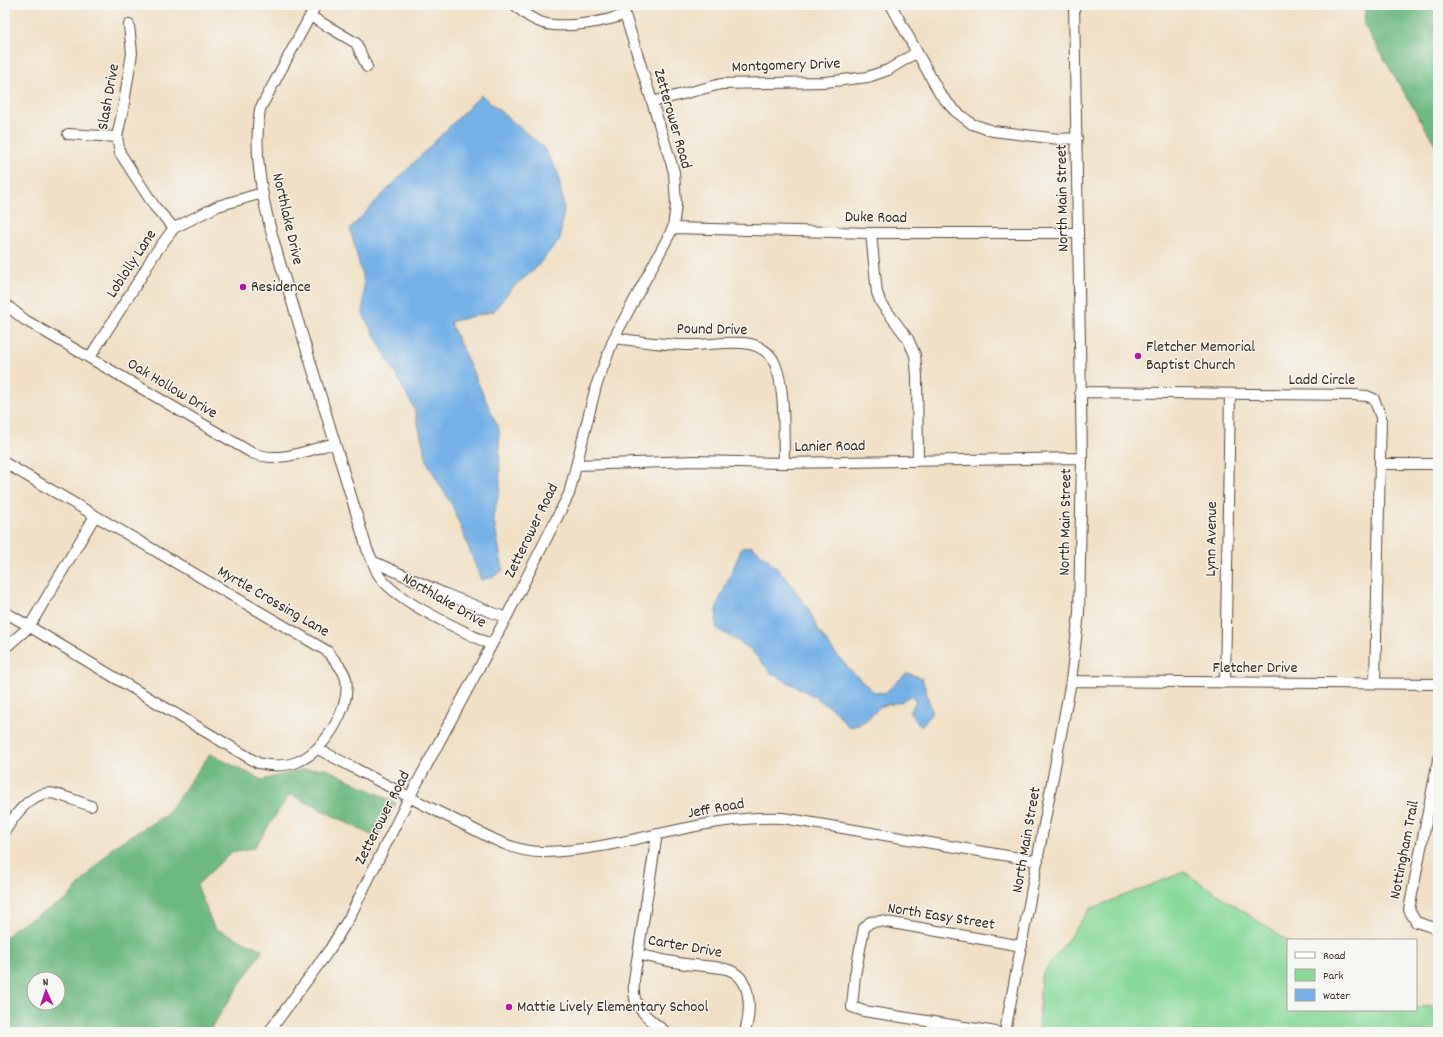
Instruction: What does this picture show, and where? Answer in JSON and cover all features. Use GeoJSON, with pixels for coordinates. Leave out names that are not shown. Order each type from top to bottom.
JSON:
{"type":"FeatureCollection","features":[{"type":"Feature","properties":{"kind":"street","name":"Northlake Drive"},"geometry":{"type":"LineString","coordinates":[[316,5],[260,109],[256,134],[262,193],[282,269],[335,443],[372,560],[378,574],[388,586],[407,601],[491,645]]}},
{"type":"Feature","properties":{"kind":"street"},"geometry":{"type":"LineString","coordinates":[[515,5],[531,18],[544,24],[569,25],[612,20],[624,10]]}},
{"type":"Feature","properties":{"kind":"street"},"geometry":{"type":"LineString","coordinates":[[891,5],[940,94],[954,110],[972,124],[993,131],[1059,139],[1077,138]]}},
{"type":"Feature","properties":{"kind":"street","name":"North Main Street"},"geometry":{"type":"LineString","coordinates":[[1005,1032],[1071,681],[1079,606],[1082,458],[1074,5]]}},
{"type":"Feature","properties":{"kind":"street","name":"Zetterower Road"},"geometry":{"type":"LineString","coordinates":[[269,1032],[330,949],[349,918],[409,798],[506,618],[569,494],[596,386],[614,338],[672,228],[676,204],[674,172],[624,10]]}},
{"type":"Feature","properties":{"kind":"street"},"geometry":{"type":"LineString","coordinates":[[310,16],[356,43],[367,67]]}},
{"type":"Feature","properties":{"kind":"street","name":"Slash Drive"},"geometry":{"type":"LineString","coordinates":[[129,25],[132,53],[123,109],[116,137],[120,153],[130,171],[155,207],[174,228]]}},
{"type":"Feature","properties":{"kind":"street","name":"Montgomery Drive"},"geometry":{"type":"LineString","coordinates":[[652,102],[721,84],[825,82],[868,77],[888,70],[918,52]]}},
{"type":"Feature","properties":{"kind":"street"},"geometry":{"type":"LineString","coordinates":[[68,134],[116,137]]}},
{"type":"Feature","properties":{"kind":"street","name":"Loblolly Lane"},"geometry":{"type":"LineString","coordinates":[[90,357],[152,256],[174,228],[218,206],[262,193]]}},
{"type":"Feature","properties":{"kind":"street","name":"Duke Road"},"geometry":{"type":"LineString","coordinates":[[672,228],[871,233],[1078,233]]}},
{"type":"Feature","properties":{"kind":"street"},"geometry":{"type":"LineString","coordinates":[[871,233],[878,293],[881,303],[908,339],[915,355],[917,376],[918,461]]}},
{"type":"Feature","properties":{"kind":"street","name":"Oak Hollow Drive"},"geometry":{"type":"LineString","coordinates":[[5,304],[25,320],[242,448],[263,457],[285,457],[335,443]]}},
{"type":"Feature","properties":{"kind":"street","name":"Pound Drive"},"geometry":{"type":"LineString","coordinates":[[614,338],[651,343],[686,345],[739,342],[760,347],[774,362],[780,382],[784,463]]}},
{"type":"Feature","properties":{"kind":"street","name":"Ladd Circle"},"geometry":{"type":"LineString","coordinates":[[1080,392],[1355,395],[1367,396],[1374,399],[1381,417],[1375,683]]}},
{"type":"Feature","properties":{"kind":"street","name":"Lynn Avenue"},"geometry":{"type":"LineString","coordinates":[[1225,683],[1230,394]]}},
{"type":"Feature","properties":{"kind":"street","name":"Lanier Road"},"geometry":{"type":"LineString","coordinates":[[577,465],[695,461],[784,463],[1082,458]]}},
{"type":"Feature","properties":{"kind":"street","name":"Myrtle Crossing Lane"},"geometry":{"type":"LineString","coordinates":[[5,463],[327,651],[338,665],[346,679],[345,701],[340,717],[318,749],[297,762],[290,764],[276,767],[258,763],[5,612]]}},
{"type":"Feature","properties":{"kind":"street"},"geometry":{"type":"LineString","coordinates":[[1380,464],[1438,464]]}},
{"type":"Feature","properties":{"kind":"street"},"geometry":{"type":"LineString","coordinates":[[5,648],[29,627],[95,516]]}},
{"type":"Feature","properties":{"kind":"street","name":"Northlake Drive"},"geometry":{"type":"LineString","coordinates":[[372,560],[443,594],[506,618]]}},
{"type":"Feature","properties":{"kind":"street","name":"Fletcher Drive"},"geometry":{"type":"LineString","coordinates":[[1071,681],[1438,684]]}},
{"type":"Feature","properties":{"kind":"street","name":"Jeff Road"},"geometry":{"type":"LineString","coordinates":[[318,749],[409,798],[511,846],[534,852],[554,852],[581,848],[740,818],[782,818],[1038,861]]}},
{"type":"Feature","properties":{"kind":"street","name":"Nottingham Trail"},"geometry":{"type":"LineString","coordinates":[[1438,760],[1409,910],[1416,922],[1435,928],[1438,927]]}},
{"type":"Feature","properties":{"kind":"street"},"geometry":{"type":"LineString","coordinates":[[5,831],[13,818],[33,799],[49,793],[91,806]]}},
{"type":"Feature","properties":{"kind":"street","name":"Carter Drive"},"geometry":{"type":"LineString","coordinates":[[657,834],[633,984],[634,999],[643,1012],[666,1032]]}},
{"type":"Feature","properties":{"kind":"street","name":"North Easy Street"},"geometry":{"type":"LineString","coordinates":[[996,1032],[864,1011],[852,1007],[855,975],[864,928],[870,922],[881,921],[1022,946]]}},
{"type":"Feature","properties":{"kind":"street","name":"Carter Drive"},"geometry":{"type":"LineString","coordinates":[[638,954],[684,964],[728,969],[739,976],[744,981],[748,998],[748,1022],[745,1032]]}},
{"type":"Feature","properties":{"kind":"green space"},"geometry":{"type":"Polygon","coordinates":[[[1365,5],[1438,5],[1438,149],[1364,25],[1365,5]]]}},
{"type":"Feature","properties":{"kind":"green space"},"geometry":{"type":"Polygon","coordinates":[[[210,754],[262,780],[300,770],[325,768],[396,803],[377,838],[290,794],[254,848],[231,852],[197,885],[214,928],[263,950],[208,1032],[5,1032],[5,939],[14,928],[66,900],[114,846],[166,815],[210,754]]]}},
{"type":"Feature","properties":{"kind":"green space"},"geometry":{"type":"Polygon","coordinates":[[[1184,872],[1287,940],[1287,1011],[1417,1011],[1417,1007],[1438,1006],[1438,1032],[1038,1032],[1041,976],[1090,909],[1184,872]]]}},
{"type":"Feature","properties":{"kind":"water"},"geometry":{"type":"Polygon","coordinates":[[[481,95],[543,147],[558,173],[564,207],[560,239],[534,270],[511,289],[494,311],[450,322],[499,429],[500,490],[493,516],[503,570],[493,577],[481,580],[453,507],[428,464],[414,408],[363,314],[364,282],[350,229],[481,95]]]}},
{"type":"Feature","properties":{"kind":"water"},"geometry":{"type":"Polygon","coordinates":[[[751,546],[760,552],[784,576],[804,603],[830,647],[859,679],[874,692],[885,693],[907,673],[922,678],[932,712],[921,727],[909,712],[916,702],[911,695],[901,702],[881,706],[865,721],[849,728],[836,711],[810,694],[771,673],[749,648],[716,628],[717,606],[742,548],[751,546]]]}},
{"type":"Feature","properties":{"kind":"place","name":"Residence"},"geometry":{"type":"Point","coordinates":[243,287]}},
{"type":"Feature","properties":{"kind":"place","name":"Fletcher Memorial Baptist Church"},"geometry":{"type":"Point","coordinates":[1138,356]}},
{"type":"Feature","properties":{"kind":"place","name":"Mattie Lively Elementary School"},"geometry":{"type":"Point","coordinates":[509,1007]}}]}
